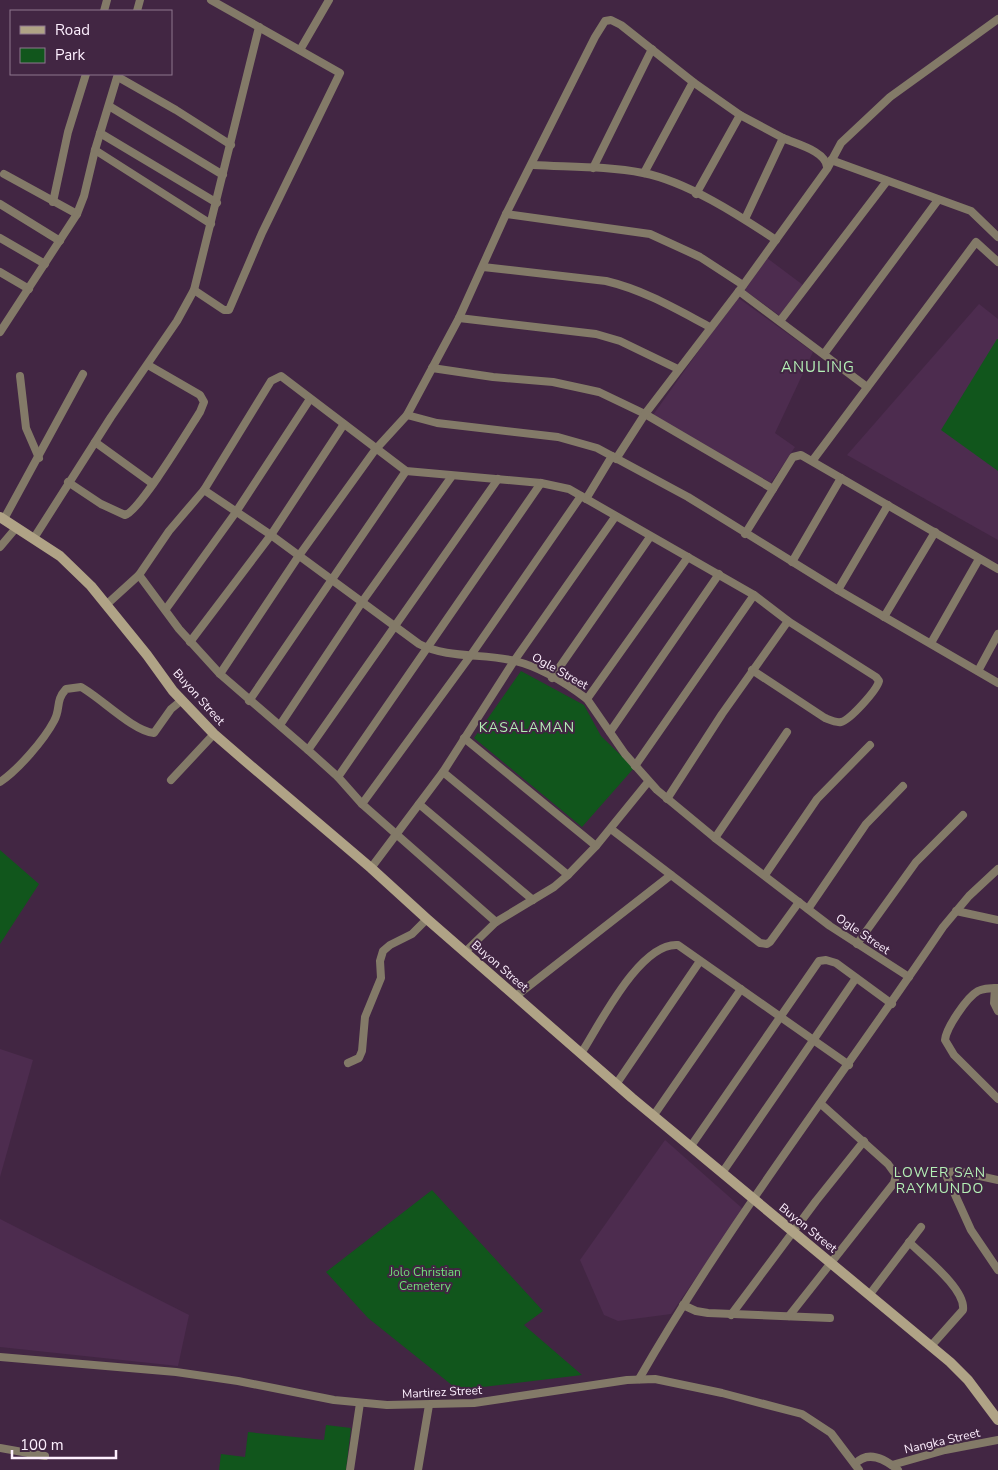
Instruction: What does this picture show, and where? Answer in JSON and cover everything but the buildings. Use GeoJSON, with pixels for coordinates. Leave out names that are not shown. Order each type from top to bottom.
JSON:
{"type":"FeatureCollection","features":[{"type":"Feature","properties":{"kind":"main road","name":"Buyon Street"},"geometry":{"type":"LineString","coordinates":[[2,518],[60,556],[91,586],[182,700],[214,734],[654,1115],[931,1346],[968,1380],[998,1420]]}},
{"type":"Feature","properties":{"kind":"street"},"geometry":{"type":"LineString","coordinates":[[194,290],[224,310],[229,310],[262,233],[340,73],[221,3],[211,0]]}},
{"type":"Feature","properties":{"kind":"street"},"geometry":{"type":"LineString","coordinates":[[300,50],[329,0]]}},
{"type":"Feature","properties":{"kind":"street"},"geometry":{"type":"LineString","coordinates":[[362,804],[584,497],[776,240],[827,169],[841,143],[890,97],[998,19]]}},
{"type":"Feature","properties":{"kind":"street"},"geometry":{"type":"LineString","coordinates":[[220,674],[298,557],[375,450],[407,415],[459,318],[506,214],[533,165],[595,36],[605,21],[615,21],[693,82],[740,115],[822,156],[827,162],[827,169]]}},
{"type":"Feature","properties":{"kind":"street"},"geometry":{"type":"LineString","coordinates":[[34,538],[68,482],[177,321],[194,290],[259,27]]}},
{"type":"Feature","properties":{"kind":"street"},"geometry":{"type":"LineString","coordinates":[[594,168],[652,49]]}},
{"type":"Feature","properties":{"kind":"street"},"geometry":{"type":"LineString","coordinates":[[53,202],[68,132],[86,75]]}},
{"type":"Feature","properties":{"kind":"street"},"geometry":{"type":"LineString","coordinates":[[0,332],[77,214],[84,196],[95,150],[118,75],[231,145]]}},
{"type":"Feature","properties":{"kind":"street"},"geometry":{"type":"LineString","coordinates":[[644,173],[693,82]]}},
{"type":"Feature","properties":{"kind":"street"},"geometry":{"type":"LineString","coordinates":[[109,106],[223,175]]}},
{"type":"Feature","properties":{"kind":"street"},"geometry":{"type":"LineString","coordinates":[[696,194],[740,115]]}},
{"type":"Feature","properties":{"kind":"street"},"geometry":{"type":"LineString","coordinates":[[100,133],[216,202]]}},
{"type":"Feature","properties":{"kind":"street"},"geometry":{"type":"LineString","coordinates":[[745,220],[784,138]]}},
{"type":"Feature","properties":{"kind":"street"},"geometry":{"type":"LineString","coordinates":[[95,150],[211,224]]}},
{"type":"Feature","properties":{"kind":"street"},"geometry":{"type":"LineString","coordinates":[[831,160],[971,211],[998,237]]}},
{"type":"Feature","properties":{"kind":"street"},"geometry":{"type":"LineString","coordinates":[[533,165],[644,173],[696,194],[745,220],[776,240]]}},
{"type":"Feature","properties":{"kind":"street"},"geometry":{"type":"LineString","coordinates":[[4,174],[77,214]]}},
{"type":"Feature","properties":{"kind":"street"},"geometry":{"type":"LineString","coordinates":[[780,321],[887,181]]}},
{"type":"Feature","properties":{"kind":"street"},"geometry":{"type":"LineString","coordinates":[[824,354],[938,200]]}},
{"type":"Feature","properties":{"kind":"street"},"geometry":{"type":"LineString","coordinates":[[0,204],[60,242]]}},
{"type":"Feature","properties":{"kind":"street"},"geometry":{"type":"LineString","coordinates":[[506,214],[650,234],[700,258],[867,387]]}},
{"type":"Feature","properties":{"kind":"street"},"geometry":{"type":"LineString","coordinates":[[0,238],[45,264]]}},
{"type":"Feature","properties":{"kind":"street"},"geometry":{"type":"LineString","coordinates":[[812,460],[976,242],[998,262]]}},
{"type":"Feature","properties":{"kind":"street"},"geometry":{"type":"LineString","coordinates":[[483,267],[606,281],[625,285],[654,297],[710,327]]}},
{"type":"Feature","properties":{"kind":"street"},"geometry":{"type":"LineString","coordinates":[[0,272],[29,289]]}},
{"type":"Feature","properties":{"kind":"street"},"geometry":{"type":"LineString","coordinates":[[459,318],[596,334],[620,341],[678,369]]}},
{"type":"Feature","properties":{"kind":"street"},"geometry":{"type":"LineString","coordinates":[[68,482],[101,504],[126,515],[134,510],[152,484],[200,412],[204,402],[200,396],[148,365]]}},
{"type":"Feature","properties":{"kind":"street"},"geometry":{"type":"LineString","coordinates":[[432,368],[570,385],[598,392],[645,414],[773,489]]}},
{"type":"Feature","properties":{"kind":"street"},"geometry":{"type":"LineString","coordinates":[[2,518],[39,458],[83,374]]}},
{"type":"Feature","properties":{"kind":"street"},"geometry":{"type":"LineString","coordinates":[[20,376],[26,428],[39,458]]}},
{"type":"Feature","properties":{"kind":"street"},"geometry":{"type":"LineString","coordinates":[[106,605],[139,575],[170,531],[204,490],[274,378],[283,377],[375,450],[406,471],[541,483],[564,488],[584,497],[615,517],[754,595],[788,620],[876,677],[879,681],[876,689],[847,719],[834,721],[825,718],[752,670]]}},
{"type":"Feature","properties":{"kind":"street"},"geometry":{"type":"LineString","coordinates":[[166,610],[236,512],[310,398]]}},
{"type":"Feature","properties":{"kind":"street"},"geometry":{"type":"LineString","coordinates":[[407,415],[437,423],[572,439],[614,457],[688,498],[838,590],[998,683]]}},
{"type":"Feature","properties":{"kind":"street"},"geometry":{"type":"LineString","coordinates":[[190,642],[271,535],[344,424]]}},
{"type":"Feature","properties":{"kind":"street"},"geometry":{"type":"LineString","coordinates":[[95,442],[152,484]]}},
{"type":"Feature","properties":{"kind":"street"},"geometry":{"type":"LineString","coordinates":[[745,534],[794,456],[801,455],[998,569]]}},
{"type":"Feature","properties":{"kind":"street"},"geometry":{"type":"LineString","coordinates":[[249,701],[406,471]]}},
{"type":"Feature","properties":{"kind":"street"},"geometry":{"type":"LineString","coordinates":[[280,726],[362,602],[452,476]]}},
{"type":"Feature","properties":{"kind":"street"},"geometry":{"type":"LineString","coordinates":[[792,562],[841,478]]}},
{"type":"Feature","properties":{"kind":"street"},"geometry":{"type":"LineString","coordinates":[[308,750],[498,479]]}},
{"type":"Feature","properties":{"kind":"street"},"geometry":{"type":"LineString","coordinates":[[338,777],[541,483]]}},
{"type":"Feature","properties":{"kind":"street","name":"Ogle Street"},"geometry":{"type":"LineString","coordinates":[[204,490],[271,535],[298,557],[428,649],[514,661],[534,668],[587,699],[635,766],[648,782],[667,799],[808,909],[910,977]]}},
{"type":"Feature","properties":{"kind":"street"},"geometry":{"type":"LineString","coordinates":[[838,590],[888,505]]}},
{"type":"Feature","properties":{"kind":"street"},"geometry":{"type":"LineString","coordinates":[[371,868],[443,772],[514,661],[615,517]]}},
{"type":"Feature","properties":{"kind":"street"},"geometry":{"type":"LineString","coordinates":[[0,547],[16,528]]}},
{"type":"Feature","properties":{"kind":"street"},"geometry":{"type":"LineString","coordinates":[[884,617],[935,532]]}},
{"type":"Feature","properties":{"kind":"street"},"geometry":{"type":"LineString","coordinates":[[552,678],[650,537]]}},
{"type":"Feature","properties":{"kind":"street"},"geometry":{"type":"LineString","coordinates":[[587,699],[688,557]]}},
{"type":"Feature","properties":{"kind":"street"},"geometry":{"type":"LineString","coordinates":[[931,643],[979,559]]}},
{"type":"Feature","properties":{"kind":"street"},"geometry":{"type":"LineString","coordinates":[[610,732],[719,574]]}},
{"type":"Feature","properties":{"kind":"street"},"geometry":{"type":"LineString","coordinates":[[139,575],[190,642],[220,674],[308,750],[338,777],[362,804],[496,922]]}},
{"type":"Feature","properties":{"kind":"street"},"geometry":{"type":"LineString","coordinates":[[635,766],[754,595]]}},
{"type":"Feature","properties":{"kind":"street"},"geometry":{"type":"LineString","coordinates":[[667,799],[752,670],[788,620]]}},
{"type":"Feature","properties":{"kind":"street"},"geometry":{"type":"LineString","coordinates":[[978,671],[998,634]]}},
{"type":"Feature","properties":{"kind":"street"},"geometry":{"type":"LineString","coordinates":[[0,782],[20,764],[56,719],[59,696],[66,689],[81,687],[127,720],[149,733],[154,733],[171,709],[182,700]]}},
{"type":"Feature","properties":{"kind":"street"},"geometry":{"type":"LineString","coordinates":[[715,838],[787,732]]}},
{"type":"Feature","properties":{"kind":"street"},"geometry":{"type":"LineString","coordinates":[[171,780],[214,734]]}},
{"type":"Feature","properties":{"kind":"street"},"geometry":{"type":"LineString","coordinates":[[464,738],[596,846]]}},
{"type":"Feature","properties":{"kind":"street"},"geometry":{"type":"LineString","coordinates":[[765,875],[817,799],[870,744]]}},
{"type":"Feature","properties":{"kind":"street"},"geometry":{"type":"LineString","coordinates":[[443,772],[568,875]]}},
{"type":"Feature","properties":{"kind":"street"},"geometry":{"type":"LineString","coordinates":[[465,952],[496,922],[533,900],[568,875],[611,829],[648,782]]}},
{"type":"Feature","properties":{"kind":"street"},"geometry":{"type":"LineString","coordinates":[[808,909],[866,824],[902,786]]}},
{"type":"Feature","properties":{"kind":"street"},"geometry":{"type":"LineString","coordinates":[[418,804],[533,900]]}},
{"type":"Feature","properties":{"kind":"street"},"geometry":{"type":"LineString","coordinates":[[858,944],[916,862],[963,815]]}},
{"type":"Feature","properties":{"kind":"street"},"geometry":{"type":"LineString","coordinates":[[611,829],[764,944],[770,942],[799,902]]}},
{"type":"Feature","properties":{"kind":"street"},"geometry":{"type":"LineString","coordinates":[[639,1379],[683,1305],[754,1200],[956,911],[998,869]]}},
{"type":"Feature","properties":{"kind":"street"},"geometry":{"type":"LineString","coordinates":[[516,996],[671,875]]}},
{"type":"Feature","properties":{"kind":"street"},"geometry":{"type":"LineString","coordinates":[[956,911],[998,920]]}},
{"type":"Feature","properties":{"kind":"street"},"geometry":{"type":"LineString","coordinates":[[348,1063],[359,1058],[362,1051],[365,1017],[381,978],[380,961],[383,952],[390,945],[412,934],[427,919]]}},
{"type":"Feature","properties":{"kind":"street"},"geometry":{"type":"LineString","coordinates":[[582,1052],[622,988],[642,964],[659,950],[671,945],[678,945],[849,1065]]}},
{"type":"Feature","properties":{"kind":"street"},"geometry":{"type":"LineString","coordinates":[[691,1146],[819,961],[826,960],[836,964],[892,1004]]}},
{"type":"Feature","properties":{"kind":"street"},"geometry":{"type":"LineString","coordinates":[[617,1083],[700,961]]}},
{"type":"Feature","properties":{"kind":"street"},"geometry":{"type":"LineString","coordinates":[[722,1172],[856,978]]}},
{"type":"Feature","properties":{"kind":"street"},"geometry":{"type":"LineString","coordinates":[[998,1011],[994,1003],[997,988],[981,990],[971,997],[948,1029],[945,1040],[954,1055],[998,1099]]}},
{"type":"Feature","properties":{"kind":"street"},"geometry":{"type":"LineString","coordinates":[[654,1115],[741,989]]}},
{"type":"Feature","properties":{"kind":"street"},"geometry":{"type":"LineString","coordinates":[[789,1316],[895,1179],[895,1172],[864,1141],[821,1104]]}},
{"type":"Feature","properties":{"kind":"street"},"geometry":{"type":"LineString","coordinates":[[731,1315],[793,1231],[864,1141]]}},
{"type":"Feature","properties":{"kind":"street"},"geometry":{"type":"LineString","coordinates":[[998,1180],[957,1171],[949,1172],[947,1177],[971,1230],[998,1270]]}},
{"type":"Feature","properties":{"kind":"street"},"geometry":{"type":"LineString","coordinates":[[870,1294],[921,1227]]}},
{"type":"Feature","properties":{"kind":"street"},"geometry":{"type":"LineString","coordinates":[[909,1242],[956,1290],[964,1303],[963,1310],[931,1346]]}},
{"type":"Feature","properties":{"kind":"street"},"geometry":{"type":"LineString","coordinates":[[683,1305],[696,1311],[731,1315],[830,1318]]}},
{"type":"Feature","properties":{"kind":"street","name":"Martirez Street"},"geometry":{"type":"LineString","coordinates":[[0,1357],[176,1372],[360,1403],[429,1405],[474,1403],[639,1379],[655,1379],[722,1393],[802,1414],[831,1433],[857,1467]]}},
{"type":"Feature","properties":{"kind":"street"},"geometry":{"type":"LineString","coordinates":[[350,1470],[360,1403]]}},
{"type":"Feature","properties":{"kind":"street"},"geometry":{"type":"LineString","coordinates":[[418,1470],[429,1405]]}},
{"type":"Feature","properties":{"kind":"street","name":"Nangka Street"},"geometry":{"type":"LineString","coordinates":[[895,1468],[960,1446],[998,1440]]}},
{"type":"Feature","properties":{"kind":"street"},"geometry":{"type":"LineString","coordinates":[[0,1448],[45,1456]]}},
{"type":"Feature","properties":{"kind":"street"},"geometry":{"type":"LineString","coordinates":[[857,1467],[863,1458],[871,1456],[895,1468]]}},
{"type":"Feature","properties":{"kind":"shaded area"},"geometry":{"type":"Polygon","coordinates":[[[767,258],[803,285],[780,316],[743,289],[767,258]]]}},
{"type":"Feature","properties":{"kind":"shaded area"},"geometry":{"type":"Polygon","coordinates":[[[737,297],[813,352],[775,433],[795,447],[771,483],[653,415],[737,297]]]}},
{"type":"Feature","properties":{"kind":"shaded area"},"geometry":{"type":"Polygon","coordinates":[[[979,304],[998,319],[998,540],[847,455],[979,304]]]}},
{"type":"Feature","properties":{"kind":"shaded area"},"geometry":{"type":"Polygon","coordinates":[[[0,1049],[33,1060],[0,1177],[0,1049]]]}},
{"type":"Feature","properties":{"kind":"shaded area"},"geometry":{"type":"Polygon","coordinates":[[[665,1140],[743,1209],[671,1314],[618,1321],[604,1315],[580,1260],[665,1140]]]}},
{"type":"Feature","properties":{"kind":"shaded area"},"geometry":{"type":"Polygon","coordinates":[[[0,1219],[189,1315],[178,1366],[0,1347],[0,1219]]]}},
{"type":"Feature","properties":{"kind":"green space"},"geometry":{"type":"Polygon","coordinates":[[[998,339],[998,471],[941,430],[998,339]]]}},
{"type":"Feature","properties":{"kind":"green space"},"geometry":{"type":"Polygon","coordinates":[[[521,671],[584,705],[601,736],[634,768],[582,827],[474,738],[521,671]]]}},
{"type":"Feature","properties":{"kind":"green space"},"geometry":{"type":"Polygon","coordinates":[[[0,850],[39,884],[0,944],[0,850]]]}},
{"type":"Feature","properties":{"kind":"green space","name":"Jolo Christian Cemetery"},"geometry":{"type":"Polygon","coordinates":[[[432,1190],[543,1311],[524,1325],[582,1375],[458,1390],[368,1318],[326,1272],[432,1190]]]}},
{"type":"Feature","properties":{"kind":"green space"},"geometry":{"type":"Polygon","coordinates":[[[326,1425],[351,1428],[346,1470],[219,1470],[221,1454],[245,1457],[248,1432],[324,1440],[326,1425]]]}},
{"type":"Feature","properties":{"kind":"district","name":"ANULING"},"geometry":{"type":"Point","coordinates":[818,367]}},
{"type":"Feature","properties":{"kind":"district","name":"KASALAMAN"},"geometry":{"type":"Point","coordinates":[527,727]}},
{"type":"Feature","properties":{"kind":"district","name":"LOWER SAN RAYMUNDO"},"geometry":{"type":"Point","coordinates":[940,1180]}}]}
